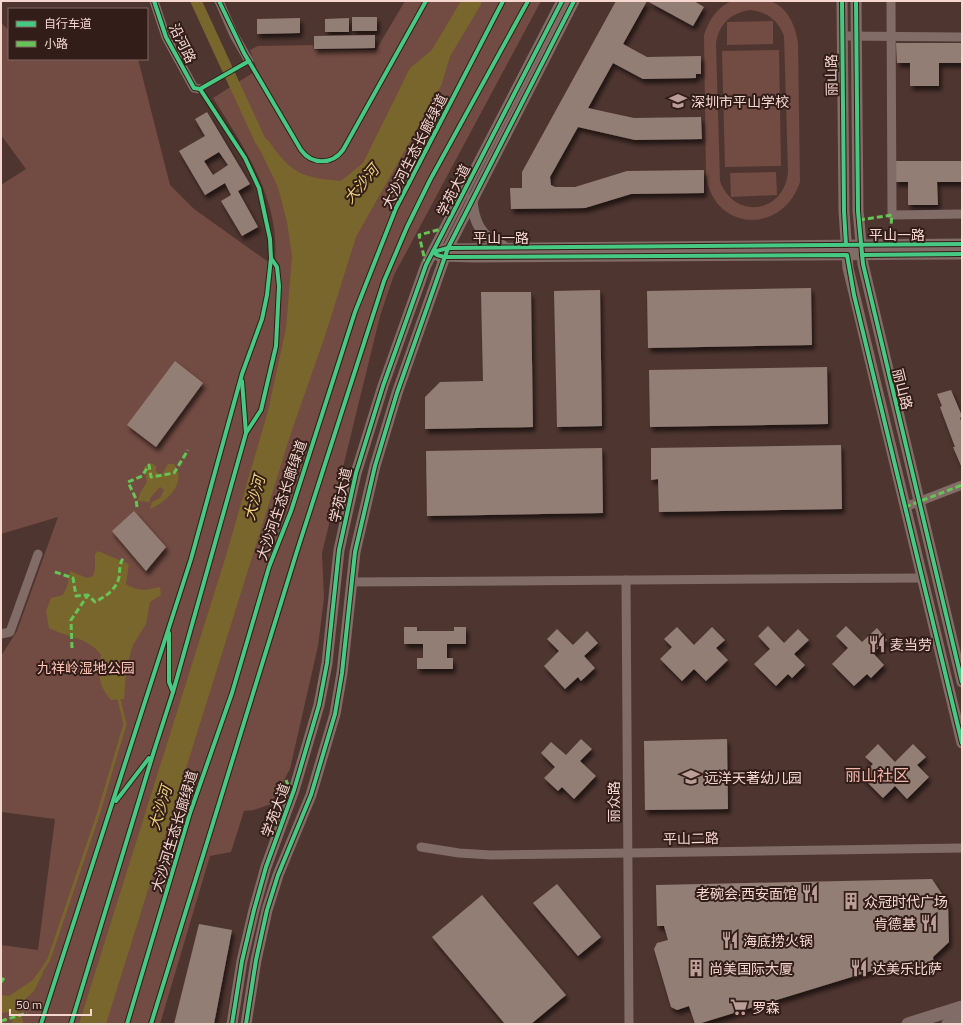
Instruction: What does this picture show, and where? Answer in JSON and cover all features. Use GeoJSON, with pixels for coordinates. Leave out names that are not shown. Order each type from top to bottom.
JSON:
{"type":"FeatureCollection","features":[{"type":"Feature","properties":{"kind":"main road"},"geometry":{"type":"LineString","coordinates":[[908,1024],[962,1008]]}},
{"type":"Feature","properties":{"kind":"main road"},"geometry":{"type":"LineString","coordinates":[[948,1024],[962,1020]]}},
{"type":"Feature","properties":{"kind":"street","name":"沿河路"},"geometry":{"type":"LineString","coordinates":[[154,1],[166,37],[194,88],[200,89]]}},
{"type":"Feature","properties":{"kind":"street"},"geometry":{"type":"LineString","coordinates":[[219,1],[234,35],[248,61]]}},
{"type":"Feature","properties":{"kind":"street","name":"学苑大道"},"geometry":{"type":"LineString","coordinates":[[232,1024],[242,961],[254,910],[266,867],[299,776],[321,698],[330,641],[336,571],[356,473],[386,378],[419,283],[433,252],[562,1]]}},
{"type":"Feature","properties":{"kind":"street","name":"学苑大道"},"geometry":{"type":"LineString","coordinates":[[246,1024],[256,960],[268,910],[280,870],[311,795],[335,714],[342,673],[351,582],[360,529],[375,466],[397,393],[446,252],[574,1]]}},
{"type":"Feature","properties":{"kind":"street","name":"丽山路"},"geometry":{"type":"LineString","coordinates":[[842,1],[844,211],[846,250],[854,296],[962,743]]}},
{"type":"Feature","properties":{"kind":"street","name":"丽山路"},"geometry":{"type":"LineString","coordinates":[[856,1],[858,211],[861,250],[868,290],[962,682]]}},
{"type":"Feature","properties":{"kind":"street"},"geometry":{"type":"LineString","coordinates":[[891,1],[892,215],[962,214]]}},
{"type":"Feature","properties":{"kind":"street"},"geometry":{"type":"LineString","coordinates":[[842,36],[962,37]]}},
{"type":"Feature","properties":{"kind":"street"},"geometry":{"type":"LineString","coordinates":[[472,199],[473,215],[480,230],[494,242],[512,247]]}},
{"type":"Feature","properties":{"kind":"street","name":"平山一路"},"geometry":{"type":"LineString","coordinates":[[861,250],[962,244]]}},
{"type":"Feature","properties":{"kind":"street","name":"平山一路"},"geometry":{"type":"LineString","coordinates":[[446,252],[512,247],[846,250]]}},
{"type":"Feature","properties":{"kind":"street","name":"平山一路"},"geometry":{"type":"LineString","coordinates":[[433,252],[861,250],[962,254]]}},
{"type":"Feature","properties":{"kind":"street"},"geometry":{"type":"LineString","coordinates":[[905,508],[962,485]]}},
{"type":"Feature","properties":{"kind":"street"},"geometry":{"type":"LineString","coordinates":[[1,634],[10,632],[38,554]]}},
{"type":"Feature","properties":{"kind":"street"},"geometry":{"type":"LineString","coordinates":[[351,582],[922,578]]}},
{"type":"Feature","properties":{"kind":"street","name":"丽众路"},"geometry":{"type":"LineString","coordinates":[[626,580],[629,1024]]}},
{"type":"Feature","properties":{"kind":"street","name":"平山二路"},"geometry":{"type":"LineString","coordinates":[[421,847],[459,853],[491,855],[962,848]]}},
{"type":"Feature","properties":{"kind":"green space","name":"九祥岭湿地公园"},"geometry":{"type":"Polygon","coordinates":[[[405,1],[541,1],[394,275],[380,316],[322,553],[324,598],[318,646],[290,769],[271,804],[254,810],[244,811],[231,852],[210,856],[160,1024],[1,1024],[1,945],[38,950],[55,819],[1,812],[1,656],[17,631],[58,517],[1,534],[1,185],[26,169],[1,135],[1,23],[8,29],[8,60],[138,60],[170,185],[194,209],[267,261],[275,262],[275,239],[272,217],[266,195],[248,155],[213,98],[257,70],[250,50],[258,46],[313,45],[314,50],[376,50],[405,1]]]}},
{"type":"Feature","properties":{"kind":"green space"},"geometry":{"type":"Polygon","coordinates":[[[732,1],[769,1],[775,3],[786,12],[790,18],[797,37],[800,182],[791,200],[779,212],[764,218],[749,220],[734,216],[721,207],[711,194],[706,175],[704,35],[708,24],[714,15],[718,10],[732,1]],[[750,10],[737,14],[726,21],[719,32],[716,45],[720,181],[727,194],[736,202],[747,206],[758,207],[768,204],[778,197],[785,186],[788,172],[784,36],[779,25],[775,21],[767,15],[750,10]]]}},
{"type":"Feature","properties":{"kind":"green space"},"geometry":{"type":"Polygon","coordinates":[[[773,21],[773,44],[727,45],[727,22],[773,21]]]}},
{"type":"Feature","properties":{"kind":"green space"},"geometry":{"type":"Polygon","coordinates":[[[779,50],[781,166],[725,167],[722,51],[779,50]]]}},
{"type":"Feature","properties":{"kind":"green space"},"geometry":{"type":"Polygon","coordinates":[[[776,172],[777,195],[731,197],[730,173],[776,172]]]}},
{"type":"Feature","properties":{"kind":"water"},"geometry":{"type":"Polygon","coordinates":[[[437,46],[449,51],[450,57],[441,86],[356,237],[325,336],[291,433],[106,1024],[79,1024],[225,559],[268,411],[286,328],[292,256],[287,222],[278,187],[258,146],[268,140],[284,160],[298,172],[316,178],[341,181],[363,163],[410,68],[437,46]]]}},
{"type":"Feature","properties":{"kind":"water"},"geometry":{"type":"Polygon","coordinates":[[[152,463],[156,466],[156,471],[161,476],[168,464],[174,464],[178,471],[179,478],[174,491],[163,502],[150,509],[152,502],[160,498],[164,490],[160,487],[150,498],[150,502],[138,501],[140,493],[147,482],[144,467],[152,463]]]}},
{"type":"Feature","properties":{"kind":"water"},"geometry":{"type":"Polygon","coordinates":[[[98,551],[129,564],[126,584],[143,590],[160,587],[161,595],[150,602],[146,624],[133,645],[126,673],[124,699],[111,700],[107,695],[101,684],[99,674],[101,655],[96,649],[84,641],[49,628],[46,611],[51,598],[63,595],[68,584],[70,571],[87,578],[93,576],[95,569],[95,554],[98,551]]]}},
{"type":"Feature","properties":{"kind":"water"},"geometry":{"type":"Polygon","coordinates":[[[39,971],[43,973],[34,991],[19,1005],[18,1008],[24,1024],[10,1024],[13,1020],[9,1012],[1,1013],[1,995],[9,996],[33,980],[39,971]]]}},
{"type":"Feature","properties":{"kind":"building"},"geometry":{"type":"Polygon","coordinates":[[[616,1],[647,1],[623,44],[647,57],[701,56],[701,74],[696,74],[696,78],[643,79],[613,63],[588,108],[634,118],[701,117],[702,139],[635,140],[578,127],[550,177],[551,185],[555,187],[575,187],[627,171],[704,170],[704,193],[631,194],[585,208],[511,209],[510,188],[522,188],[522,172],[616,1]]]}},
{"type":"Feature","properties":{"kind":"building"},"geometry":{"type":"Polygon","coordinates":[[[647,1],[694,1],[704,7],[693,26],[647,1]]]}},
{"type":"Feature","properties":{"kind":"building"},"geometry":{"type":"Polygon","coordinates":[[[352,17],[377,17],[377,31],[352,31],[352,17]]]}},
{"type":"Feature","properties":{"kind":"building"},"geometry":{"type":"Polygon","coordinates":[[[300,18],[300,33],[257,34],[257,19],[300,18]]]}},
{"type":"Feature","properties":{"kind":"building"},"geometry":{"type":"Polygon","coordinates":[[[349,18],[349,32],[325,32],[325,19],[349,18]]]}},
{"type":"Feature","properties":{"kind":"building"},"geometry":{"type":"Polygon","coordinates":[[[375,35],[375,48],[314,49],[314,36],[375,35]]]}},
{"type":"Feature","properties":{"kind":"building"},"geometry":{"type":"Polygon","coordinates":[[[896,43],[962,43],[962,63],[939,63],[939,86],[910,86],[910,63],[897,63],[896,43]]]}},
{"type":"Feature","properties":{"kind":"building"},"geometry":{"type":"Polygon","coordinates":[[[207,112],[250,184],[238,191],[258,227],[242,236],[221,201],[231,195],[225,183],[205,195],[179,151],[205,136],[195,119],[207,112]],[[219,152],[204,161],[213,175],[228,165],[219,152]]]}},
{"type":"Feature","properties":{"kind":"building"},"geometry":{"type":"Polygon","coordinates":[[[895,161],[962,161],[962,182],[937,182],[938,205],[908,205],[908,182],[895,182],[895,161]]]}},
{"type":"Feature","properties":{"kind":"building"},"geometry":{"type":"Polygon","coordinates":[[[811,288],[812,345],[648,348],[647,291],[811,288]]]}},
{"type":"Feature","properties":{"kind":"building"},"geometry":{"type":"Polygon","coordinates":[[[600,290],[602,426],[557,427],[554,291],[600,290]]]}},
{"type":"Feature","properties":{"kind":"building"},"geometry":{"type":"Polygon","coordinates":[[[481,292],[531,292],[533,427],[425,429],[425,397],[440,382],[483,381],[481,292]]]}},
{"type":"Feature","properties":{"kind":"building"},"geometry":{"type":"Polygon","coordinates":[[[175,361],[203,383],[156,447],[127,425],[175,361]]]}},
{"type":"Feature","properties":{"kind":"building"},"geometry":{"type":"Polygon","coordinates":[[[827,367],[828,424],[650,427],[649,370],[827,367]]]}},
{"type":"Feature","properties":{"kind":"building"},"geometry":{"type":"Polygon","coordinates":[[[951,390],[962,416],[960,418],[962,424],[962,468],[953,447],[955,447],[940,407],[942,406],[937,394],[951,390]]]}},
{"type":"Feature","properties":{"kind":"building"},"geometry":{"type":"Polygon","coordinates":[[[841,445],[842,509],[659,512],[658,479],[651,480],[651,448],[841,445]]]}},
{"type":"Feature","properties":{"kind":"building"},"geometry":{"type":"Polygon","coordinates":[[[602,448],[603,513],[427,516],[426,451],[602,448]]]}},
{"type":"Feature","properties":{"kind":"building"},"geometry":{"type":"Polygon","coordinates":[[[134,511],[166,547],[146,571],[112,531],[134,511]]]}},
{"type":"Feature","properties":{"kind":"building"},"geometry":{"type":"Polygon","coordinates":[[[768,626],[784,643],[798,629],[809,640],[794,654],[805,665],[792,678],[788,674],[776,686],[754,664],[770,649],[758,636],[768,626]]]}},
{"type":"Feature","properties":{"kind":"building"},"geometry":{"type":"Polygon","coordinates":[[[846,626],[862,642],[877,628],[887,640],[873,653],[884,665],[871,678],[867,674],[854,686],[832,664],[848,648],[836,636],[846,626]]]}},
{"type":"Feature","properties":{"kind":"building"},"geometry":{"type":"Polygon","coordinates":[[[404,627],[417,627],[417,631],[454,631],[454,627],[466,627],[466,644],[447,644],[447,658],[453,658],[453,669],[417,669],[417,658],[423,658],[423,644],[404,644],[404,627]]]}},
{"type":"Feature","properties":{"kind":"building"},"geometry":{"type":"Polygon","coordinates":[[[677,627],[694,645],[712,627],[725,640],[716,648],[728,660],[706,681],[694,669],[682,681],[660,659],[672,647],[664,639],[677,627]]]}},
{"type":"Feature","properties":{"kind":"building"},"geometry":{"type":"Polygon","coordinates":[[[557,629],[573,645],[587,631],[598,643],[584,656],[595,668],[581,681],[578,677],[565,689],[544,666],[559,651],[547,639],[557,629]]]}},
{"type":"Feature","properties":{"kind":"building"},"geometry":{"type":"Polygon","coordinates":[[[581,739],[592,749],[580,761],[596,776],[574,799],[562,787],[558,791],[544,778],[555,767],[541,753],[551,742],[566,755],[581,739]]]}},
{"type":"Feature","properties":{"kind":"building","name":"远洋天著幼儿园"},"geometry":{"type":"Polygon","coordinates":[[[727,739],[728,809],[645,810],[644,741],[727,739]]]}},
{"type":"Feature","properties":{"kind":"building"},"geometry":{"type":"Polygon","coordinates":[[[878,744],[895,762],[913,744],[926,757],[917,765],[929,777],[907,799],[895,786],[883,798],[861,776],[873,764],[865,757],[878,744]]]}},
{"type":"Feature","properties":{"kind":"building"},"geometry":{"type":"Polygon","coordinates":[[[932,879],[948,903],[949,942],[933,957],[934,967],[881,968],[698,1024],[695,1024],[689,1006],[677,1010],[671,1007],[654,949],[657,943],[668,940],[664,926],[657,926],[656,885],[932,879]]]}},
{"type":"Feature","properties":{"kind":"building"},"geometry":{"type":"Polygon","coordinates":[[[557,884],[601,937],[578,956],[533,903],[557,884]]]}},
{"type":"Feature","properties":{"kind":"building"},"geometry":{"type":"Polygon","coordinates":[[[482,895],[566,995],[531,1024],[505,1024],[432,937],[482,895]]]}},
{"type":"Feature","properties":{"kind":"building"},"geometry":{"type":"Polygon","coordinates":[[[199,924],[232,930],[214,1024],[174,1024],[199,924]]]}},
{"type":"Feature","properties":{"kind":"waterway"},"geometry":{"type":"LineString","coordinates":[[196,1],[260,140],[271,155]]}},
{"type":"Feature","properties":{"kind":"waterway","name":"大沙河"},"geometry":{"type":"LineString","coordinates":[[431,70],[472,1]]}},
{"type":"Feature","properties":{"kind":"waterway"},"geometry":{"type":"LineString","coordinates":[[41,972],[49,959],[98,815],[125,724],[119,699]]}},
{"type":"Feature","properties":{"kind":"marked path"},"geometry":{"type":"LineString","coordinates":[[859,220],[892,215],[889,245]]}},
{"type":"Feature","properties":{"kind":"marked path"},"geometry":{"type":"LineString","coordinates":[[426,265],[419,235],[445,228]]}},
{"type":"Feature","properties":{"kind":"marked path"},"geometry":{"type":"LineString","coordinates":[[137,507],[136,499],[128,482],[142,476],[149,465],[151,477],[174,473],[188,450]]}},
{"type":"Feature","properties":{"kind":"marked path"},"geometry":{"type":"LineString","coordinates":[[905,507],[962,485]]}},
{"type":"Feature","properties":{"kind":"marked path"},"geometry":{"type":"LineString","coordinates":[[55,572],[73,578],[76,596],[88,595],[95,602],[106,595],[116,585],[123,558]]}},
{"type":"Feature","properties":{"kind":"marked path"},"geometry":{"type":"LineString","coordinates":[[72,648],[71,620],[88,595]]}},
{"type":"Feature","properties":{"kind":"marked path"},"geometry":{"type":"LineString","coordinates":[[286,780],[292,795]]}},
{"type":"Feature","properties":{"kind":"marked path"},"geometry":{"type":"LineString","coordinates":[[1,982],[4,978]]}},
{"type":"Feature","properties":{"kind":"marked path"},"geometry":{"type":"LineString","coordinates":[[1,1021],[27,1013]]}},
{"type":"Feature","properties":{"kind":"cycle path"},"geometry":{"type":"LineString","coordinates":[[154,1],[166,37],[194,88],[200,89]]}},
{"type":"Feature","properties":{"kind":"cycle path"},"geometry":{"type":"LineString","coordinates":[[219,1],[244,53],[301,150],[316,161],[328,161],[343,150],[426,1]]}},
{"type":"Feature","properties":{"kind":"cycle path","name":"大沙河生态长廊绿道"},"geometry":{"type":"LineString","coordinates":[[127,1024],[190,813],[232,693],[269,567],[291,511],[355,312],[396,208],[503,1]]}},
{"type":"Feature","properties":{"kind":"cycle path"},"geometry":{"type":"LineString","coordinates":[[151,1024],[297,551],[384,281],[407,227],[430,180],[528,1]]}},
{"type":"Feature","properties":{"kind":"cycle path"},"geometry":{"type":"LineString","coordinates":[[232,1024],[242,961],[254,910],[266,867],[294,790],[319,705],[327,663],[339,550],[356,473],[383,386],[426,265],[562,1]]}},
{"type":"Feature","properties":{"kind":"cycle path"},"geometry":{"type":"LineString","coordinates":[[246,1024],[256,960],[267,910],[278,875],[311,795],[335,714],[342,673],[355,552],[375,466],[397,393],[448,248],[574,1]]}},
{"type":"Feature","properties":{"kind":"cycle path"},"geometry":{"type":"LineString","coordinates":[[842,1],[844,211],[846,245]]}},
{"type":"Feature","properties":{"kind":"cycle path"},"geometry":{"type":"LineString","coordinates":[[856,1],[858,211],[863,264],[962,682]]}},
{"type":"Feature","properties":{"kind":"cycle path"},"geometry":{"type":"LineString","coordinates":[[200,89],[249,61]]}},
{"type":"Feature","properties":{"kind":"cycle path"},"geometry":{"type":"LineString","coordinates":[[41,1024],[191,559],[242,374],[262,319],[267,295],[271,258],[270,239],[259,188],[245,158],[200,89]]}},
{"type":"Feature","properties":{"kind":"cycle path"},"geometry":{"type":"LineString","coordinates":[[962,244],[448,248],[433,252],[444,257],[847,255],[854,295],[962,743]]}},
{"type":"Feature","properties":{"kind":"cycle path"},"geometry":{"type":"LineString","coordinates":[[862,255],[962,254]]}},
{"type":"Feature","properties":{"kind":"cycle path"},"geometry":{"type":"LineString","coordinates":[[71,1024],[173,692],[246,433],[261,410],[276,346],[279,286],[277,267],[271,258]]}},
{"type":"Feature","properties":{"kind":"cycle path"},"geometry":{"type":"LineString","coordinates":[[242,381],[246,433]]}},
{"type":"Feature","properties":{"kind":"cycle path"},"geometry":{"type":"LineString","coordinates":[[169,633],[169,682],[173,692]]}},
{"type":"Feature","properties":{"kind":"cycle path"},"geometry":{"type":"LineString","coordinates":[[116,801],[149,758]]}},
{"type":"Feature","properties":{"kind":"place","name":"深圳市平山学校"},"geometry":{"type":"Point","coordinates":[678,101]}},
{"type":"Feature","properties":{"kind":"place","name":"麦当劳"},"geometry":{"type":"Point","coordinates":[877,644]}},
{"type":"Feature","properties":{"kind":"place","name":"远洋天著幼儿园"},"geometry":{"type":"Point","coordinates":[691,777]}},
{"type":"Feature","properties":{"kind":"place","name":"老碗会·西安面馆"},"geometry":{"type":"Point","coordinates":[810,893]}},
{"type":"Feature","properties":{"kind":"place","name":"众冠时代广场"},"geometry":{"type":"Point","coordinates":[851,901]}},
{"type":"Feature","properties":{"kind":"place","name":"肯德基"},"geometry":{"type":"Point","coordinates":[929,923]}},
{"type":"Feature","properties":{"kind":"place","name":"海底捞火锅"},"geometry":{"type":"Point","coordinates":[730,940]}},
{"type":"Feature","properties":{"kind":"place","name":"尚美国际大厦"},"geometry":{"type":"Point","coordinates":[696,968]}},
{"type":"Feature","properties":{"kind":"place","name":"达美乐比萨"},"geometry":{"type":"Point","coordinates":[859,968]}},
{"type":"Feature","properties":{"kind":"place","name":"罗森"},"geometry":{"type":"Point","coordinates":[739,1007]}},
{"type":"Feature","properties":{"kind":"district","name":"丽山社区"},"geometry":{"type":"Point","coordinates":[877,775]}}]}
